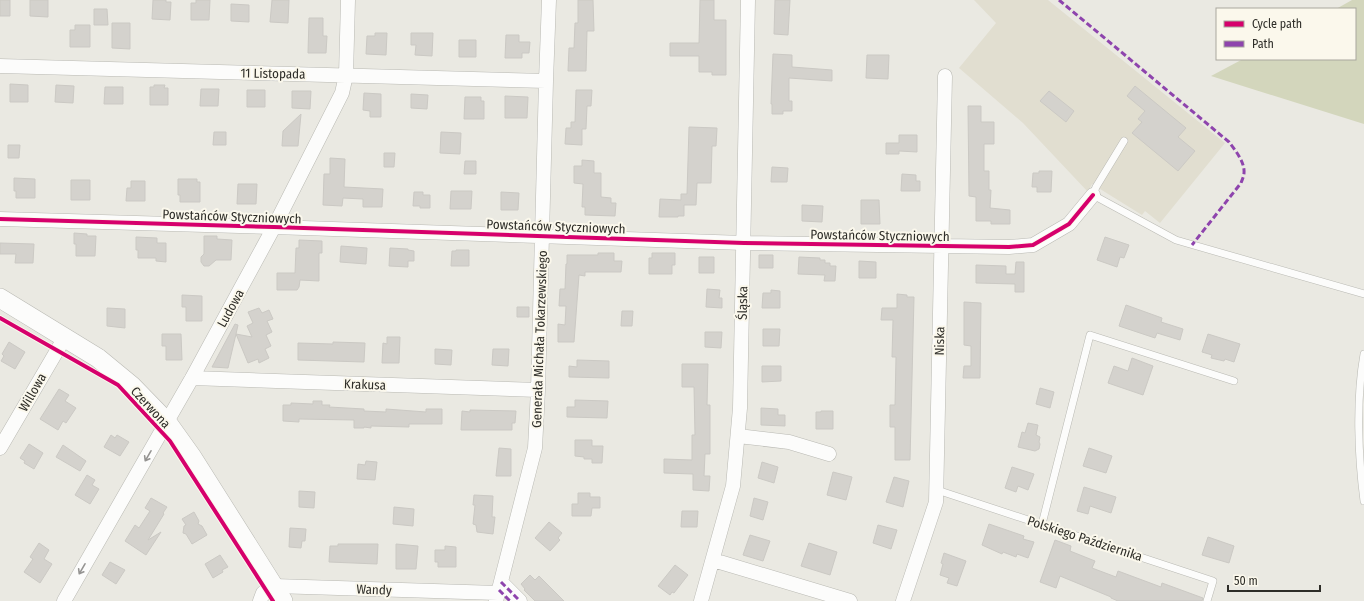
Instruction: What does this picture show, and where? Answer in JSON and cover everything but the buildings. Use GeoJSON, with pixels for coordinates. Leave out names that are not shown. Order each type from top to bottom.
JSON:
{"type":"FeatureCollection","features":[{"type":"Feature","properties":{"kind":"main road","name":"Czerwona"},"geometry":{"type":"LineString","coordinates":[[0,298],[98,358],[132,386],[167,422],[192,457],[278,594]]}},
{"type":"Feature","properties":{"kind":"street","name":"Ludowa"},"geometry":{"type":"LineString","coordinates":[[64,601],[192,378],[274,227],[342,93],[346,75],[348,0]]}},
{"type":"Feature","properties":{"kind":"street","name":"Generała Michała Tokarzewskiego"},"geometry":{"type":"LineString","coordinates":[[499,591],[535,448],[549,0]]}},
{"type":"Feature","properties":{"kind":"street","name":"Śląska"},"geometry":{"type":"LineString","coordinates":[[701,601],[733,486],[738,436],[744,243],[748,0]]}},
{"type":"Feature","properties":{"kind":"street","name":"11 Listopada"},"geometry":{"type":"LineString","coordinates":[[0,66],[546,81]]}},
{"type":"Feature","properties":{"kind":"street","name":"Niska"},"geometry":{"type":"LineString","coordinates":[[902,601],[936,502],[937,490],[945,76]]}},
{"type":"Feature","properties":{"kind":"street","name":"Powstańców Styczniowych"},"geometry":{"type":"LineString","coordinates":[[0,220],[274,227],[744,243],[1009,247],[1033,245],[1069,224],[1093,196]]}},
{"type":"Feature","properties":{"kind":"street","name":"Willowa"},"geometry":{"type":"LineString","coordinates":[[0,448],[65,337]]}},
{"type":"Feature","properties":{"kind":"street","name":"Krakusa"},"geometry":{"type":"LineString","coordinates":[[192,378],[538,390]]}},
{"type":"Feature","properties":{"kind":"street"},"geometry":{"type":"LineString","coordinates":[[738,436],[789,442],[829,454]]}},
{"type":"Feature","properties":{"kind":"street"},"geometry":{"type":"LineString","coordinates":[[713,560],[850,601]]}},
{"type":"Feature","properties":{"kind":"street"},"geometry":{"type":"LineString","coordinates":[[499,591],[510,601]]}},
{"type":"Feature","properties":{"kind":"street"},"geometry":{"type":"LineString","coordinates":[[499,591],[520,601]]}},
{"type":"Feature","properties":{"kind":"street","name":"Wandy"},"geometry":{"type":"LineString","coordinates":[[278,594],[499,591]]}},
{"type":"Feature","properties":{"kind":"street"},"geometry":{"type":"LineString","coordinates":[[260,601],[263,593],[278,594]]}},
{"type":"Feature","properties":{"kind":"lane"},"geometry":{"type":"LineString","coordinates":[[1124,141],[1096,187],[1093,196],[1176,240],[1364,294]]}},
{"type":"Feature","properties":{"kind":"lane"},"geometry":{"type":"LineString","coordinates":[[1042,524],[1090,335],[1234,380]]}},
{"type":"Feature","properties":{"kind":"lane"},"geometry":{"type":"LineString","coordinates":[[1364,354],[1360,409],[1360,456],[1364,501]]}},
{"type":"Feature","properties":{"kind":"lane","name":"Polskiego Października"},"geometry":{"type":"LineString","coordinates":[[937,490],[1212,580],[1207,601]]}},
{"type":"Feature","properties":{"kind":"shaded area"},"geometry":{"type":"Polygon","coordinates":[[[974,0],[1048,0],[1225,143],[1160,223],[1145,211],[1142,215],[1092,184],[1088,192],[1023,123],[959,68],[996,23],[974,0]]]}},
{"type":"Feature","properties":{"kind":"green space"},"geometry":{"type":"Polygon","coordinates":[[[1352,0],[1364,0],[1364,124],[1211,76],[1241,60],[1356,60],[1356,8],[1338,8],[1352,0]]]}},
{"type":"Feature","properties":{"kind":"marked path"},"geometry":{"type":"LineString","coordinates":[[1059,0],[1229,142],[1239,156],[1244,169],[1244,175],[1241,183],[1192,245]]}},
{"type":"Feature","properties":{"kind":"marked path"},"geometry":{"type":"LineString","coordinates":[[501,582],[520,601]]}},
{"type":"Feature","properties":{"kind":"marked path"},"geometry":{"type":"LineString","coordinates":[[499,590],[510,601]]}},
{"type":"Feature","properties":{"kind":"cycle path"},"geometry":{"type":"LineString","coordinates":[[0,219],[744,243],[1009,247],[1033,245],[1069,224],[1093,195]]}},
{"type":"Feature","properties":{"kind":"cycle path"},"geometry":{"type":"LineString","coordinates":[[0,318],[118,385],[170,441],[273,601]]}}]}
